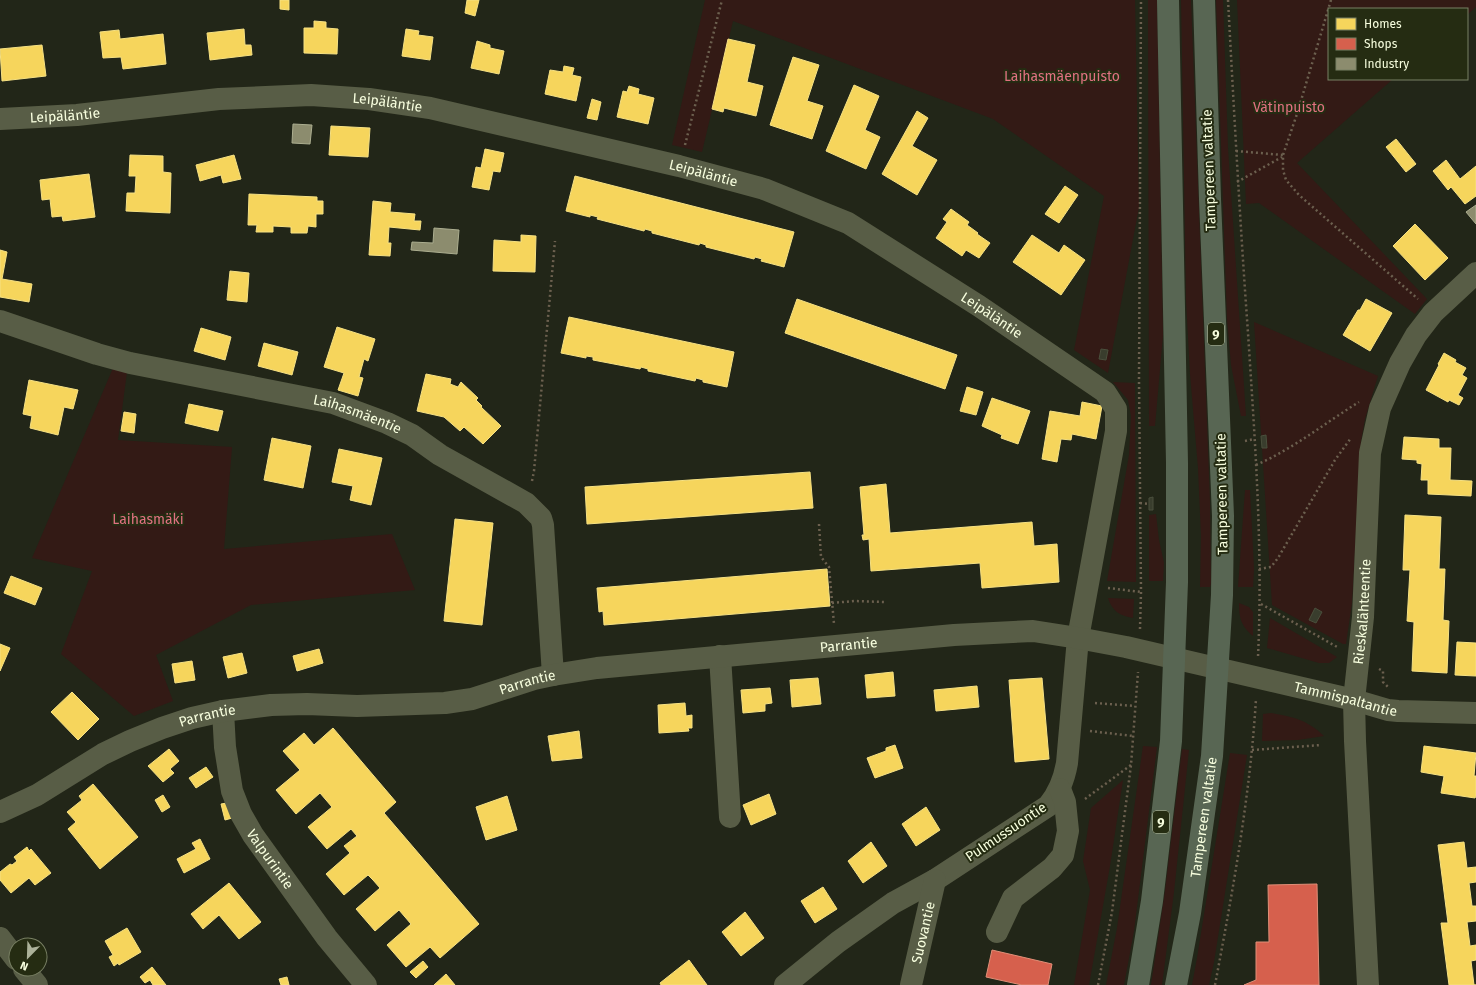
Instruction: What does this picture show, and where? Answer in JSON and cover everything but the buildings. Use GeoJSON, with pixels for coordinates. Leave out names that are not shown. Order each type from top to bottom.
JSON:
{"type":"FeatureCollection","features":[{"type":"Feature","properties":{"kind":"highway","name":"9"},"geometry":{"type":"LineString","coordinates":[[1138,985],[1152,901],[1171,741],[1177,582],[1177,503],[1168,0]]}},
{"type":"Feature","properties":{"kind":"highway","name":"Tampereen valtatie"},"geometry":{"type":"LineString","coordinates":[[1176,985],[1190,913],[1212,756],[1222,595],[1223,516],[1204,0]]}},
{"type":"Feature","properties":{"kind":"street","name":"Leipäläntie"},"geometry":{"type":"LineString","coordinates":[[0,119],[77,115],[219,99],[311,95],[369,100],[430,108],[514,126],[688,168],[764,189],[848,223],[979,306],[1105,392],[1116,409],[1116,431],[1078,638]]}},
{"type":"Feature","properties":{"kind":"street","name":"Rieskalähteentie"},"geometry":{"type":"LineString","coordinates":[[1368,985],[1355,746],[1354,700],[1364,617],[1370,453],[1380,408],[1400,363],[1416,335],[1434,313],[1476,273]]}},
{"type":"Feature","properties":{"kind":"street","name":"Laihasmäentie"},"geometry":{"type":"LineString","coordinates":[[0,321],[97,354],[130,363],[333,403],[387,422],[412,435],[440,455],[526,503],[541,518],[543,525],[553,675]]}},
{"type":"Feature","properties":{"kind":"street","name":"Parrantie"},"geometry":{"type":"LineString","coordinates":[[0,812],[38,795],[103,754],[130,741],[169,725],[223,711],[271,705],[307,704],[357,706],[445,703],[472,699],[534,679],[553,675],[597,668],[720,656],[1007,632],[1033,631],[1078,638]]}},
{"type":"Feature","properties":{"kind":"street"},"geometry":{"type":"LineString","coordinates":[[1078,638],[1217,669]]}},
{"type":"Feature","properties":{"kind":"street","name":"Pulmussuontie"},"geometry":{"type":"LineString","coordinates":[[785,985],[838,942],[892,903],[935,880],[1048,806],[1060,789],[1067,763],[1078,638]]}},
{"type":"Feature","properties":{"kind":"street"},"geometry":{"type":"LineString","coordinates":[[720,656],[730,818]]}},
{"type":"Feature","properties":{"kind":"street","name":"Tammispaltantie"},"geometry":{"type":"LineString","coordinates":[[1217,669],[1354,700],[1388,710],[1476,713]]}},
{"type":"Feature","properties":{"kind":"street","name":"Valpurintie"},"geometry":{"type":"LineString","coordinates":[[223,711],[225,748],[232,791],[252,835],[327,938],[366,985]]}},
{"type":"Feature","properties":{"kind":"street"},"geometry":{"type":"LineString","coordinates":[[997,932],[1013,898],[1052,868],[1063,855],[1068,831],[1065,802],[1060,789]]}},
{"type":"Feature","properties":{"kind":"street","name":"Suovantie"},"geometry":{"type":"LineString","coordinates":[[911,985],[935,880]]}},
{"type":"Feature","properties":{"kind":"street"},"geometry":{"type":"LineString","coordinates":[[0,938],[8,948]]}},
{"type":"Feature","properties":{"kind":"street"},"geometry":{"type":"LineString","coordinates":[[30,977],[37,985]]}},
{"type":"Feature","properties":{"kind":"path"},"geometry":{"type":"LineString","coordinates":[[684,150],[722,0]]}},
{"type":"Feature","properties":{"kind":"path"},"geometry":{"type":"LineString","coordinates":[[1088,585],[1141,592],[1139,372],[1141,0]]}},
{"type":"Feature","properties":{"kind":"path"},"geometry":{"type":"LineString","coordinates":[[1228,0],[1256,465],[1260,569],[1259,636]]}},
{"type":"Feature","properties":{"kind":"path"},"geometry":{"type":"LineString","coordinates":[[1328,10],[1283,156],[1283,170],[1286,180],[1299,195],[1434,313]]}},
{"type":"Feature","properties":{"kind":"path"},"geometry":{"type":"LineString","coordinates":[[1236,151],[1283,156]]}},
{"type":"Feature","properties":{"kind":"path"},"geometry":{"type":"LineString","coordinates":[[1238,182],[1283,156]]}},
{"type":"Feature","properties":{"kind":"path"},"geometry":{"type":"LineString","coordinates":[[532,486],[555,241]]}},
{"type":"Feature","properties":{"kind":"path"},"geometry":{"type":"LineString","coordinates":[[1256,465],[1295,446],[1363,400],[1386,394]]}},
{"type":"Feature","properties":{"kind":"path"},"geometry":{"type":"LineString","coordinates":[[1260,569],[1271,567],[1278,558],[1335,460],[1356,431],[1376,424]]}},
{"type":"Feature","properties":{"kind":"path"},"geometry":{"type":"LineString","coordinates":[[1245,441],[1254,440]]}},
{"type":"Feature","properties":{"kind":"path"},"geometry":{"type":"LineString","coordinates":[[1140,503],[1150,504]]}},
{"type":"Feature","properties":{"kind":"path"},"geometry":{"type":"LineString","coordinates":[[819,524],[821,557],[829,567],[834,625]]}},
{"type":"Feature","properties":{"kind":"path"},"geometry":{"type":"LineString","coordinates":[[832,603],[854,601],[884,602]]}},
{"type":"Feature","properties":{"kind":"path"},"geometry":{"type":"LineString","coordinates":[[1260,604],[1358,659]]}},
{"type":"Feature","properties":{"kind":"path"},"geometry":{"type":"LineString","coordinates":[[1098,985],[1112,912],[1131,765],[1138,683]]}},
{"type":"Feature","properties":{"kind":"path"},"geometry":{"type":"LineString","coordinates":[[1095,703],[1135,706]]}},
{"type":"Feature","properties":{"kind":"path"},"geometry":{"type":"LineString","coordinates":[[1215,985],[1226,929],[1245,810],[1254,722]]}},
{"type":"Feature","properties":{"kind":"path"},"geometry":{"type":"LineString","coordinates":[[1070,729],[1133,736]]}},
{"type":"Feature","properties":{"kind":"path"},"geometry":{"type":"LineString","coordinates":[[1252,750],[1321,745]]}},
{"type":"Feature","properties":{"kind":"path"},"geometry":{"type":"LineString","coordinates":[[1066,816],[1131,765]]}},
{"type":"Feature","properties":{"kind":"green space","name":"Laihasmäenpuisto"},"geometry":{"type":"Polygon","coordinates":[[[705,0],[1135,0],[1139,207],[1108,373],[1074,350],[1104,196],[993,119],[733,21],[702,152],[672,145],[705,0]]]}},
{"type":"Feature","properties":{"kind":"green space"},"geometry":{"type":"Polygon","coordinates":[[[1148,0],[1157,0],[1163,335],[1155,426],[1149,426],[1148,0]]]}},
{"type":"Feature","properties":{"kind":"green space"},"geometry":{"type":"Polygon","coordinates":[[[1181,0],[1191,0],[1210,501],[1210,587],[1200,587],[1201,536],[1198,468],[1190,374],[1186,300],[1181,0]]]}},
{"type":"Feature","properties":{"kind":"green space"},"geometry":{"type":"Polygon","coordinates":[[[1216,0],[1223,0],[1228,148],[1246,416],[1241,416],[1231,365],[1227,319],[1216,0]]]}},
{"type":"Feature","properties":{"kind":"green space","name":"Vätinpuisto"},"geometry":{"type":"Polygon","coordinates":[[[1237,0],[1476,0],[1476,7],[1468,14],[1468,8],[1328,8],[1328,80],[1392,80],[1297,163],[1427,299],[1415,314],[1259,203],[1246,204],[1237,0]]]}},
{"type":"Feature","properties":{"kind":"green space"},"geometry":{"type":"Polygon","coordinates":[[[1254,322],[1378,376],[1365,419],[1361,441],[1352,603],[1346,644],[1343,644],[1272,605],[1254,322]]]}},
{"type":"Feature","properties":{"kind":"green space","name":"Laihasmäki"},"geometry":{"type":"Polygon","coordinates":[[[113,368],[127,372],[118,440],[232,447],[224,549],[392,534],[415,590],[251,605],[156,655],[173,701],[134,716],[61,654],[92,571],[32,558],[113,368]]]}},
{"type":"Feature","properties":{"kind":"green space"},"geometry":{"type":"Polygon","coordinates":[[[1113,382],[1135,383],[1136,582],[1107,581],[1129,455],[1131,416],[1128,400],[1113,382]]]}},
{"type":"Feature","properties":{"kind":"green space"},"geometry":{"type":"Polygon","coordinates":[[[1245,490],[1250,490],[1254,569],[1253,587],[1238,587],[1245,490]]]}},
{"type":"Feature","properties":{"kind":"green space"},"geometry":{"type":"Polygon","coordinates":[[[1156,514],[1159,540],[1164,563],[1163,581],[1149,581],[1149,515],[1156,514]]]}},
{"type":"Feature","properties":{"kind":"green space"},"geometry":{"type":"Polygon","coordinates":[[[1108,598],[1134,599],[1133,618],[1124,616],[1114,610],[1108,598]]]}},
{"type":"Feature","properties":{"kind":"green space"},"geometry":{"type":"Polygon","coordinates":[[[1239,603],[1249,607],[1253,612],[1253,636],[1243,625],[1239,603]]]}},
{"type":"Feature","properties":{"kind":"green space"},"geometry":{"type":"Polygon","coordinates":[[[1270,618],[1337,657],[1329,663],[1319,663],[1267,648],[1270,618]]]}},
{"type":"Feature","properties":{"kind":"green space"},"geometry":{"type":"Polygon","coordinates":[[[1271,713],[1300,720],[1312,726],[1324,736],[1298,740],[1262,741],[1263,714],[1271,713]]]}},
{"type":"Feature","properties":{"kind":"green space"},"geometry":{"type":"Polygon","coordinates":[[[1143,746],[1157,747],[1134,931],[1124,985],[1106,985],[1117,928],[1143,746]]]}},
{"type":"Feature","properties":{"kind":"green space"},"geometry":{"type":"Polygon","coordinates":[[[1182,749],[1189,750],[1174,892],[1162,985],[1151,985],[1165,891],[1182,749]]]}},
{"type":"Feature","properties":{"kind":"green space"},"geometry":{"type":"Polygon","coordinates":[[[1230,753],[1247,755],[1214,962],[1209,985],[1192,985],[1197,958],[1230,753]]]}},
{"type":"Feature","properties":{"kind":"green space"},"geometry":{"type":"Polygon","coordinates":[[[1123,780],[1110,866],[1089,985],[1074,985],[1090,890],[1083,861],[1091,808],[1123,780]]]}}]}
